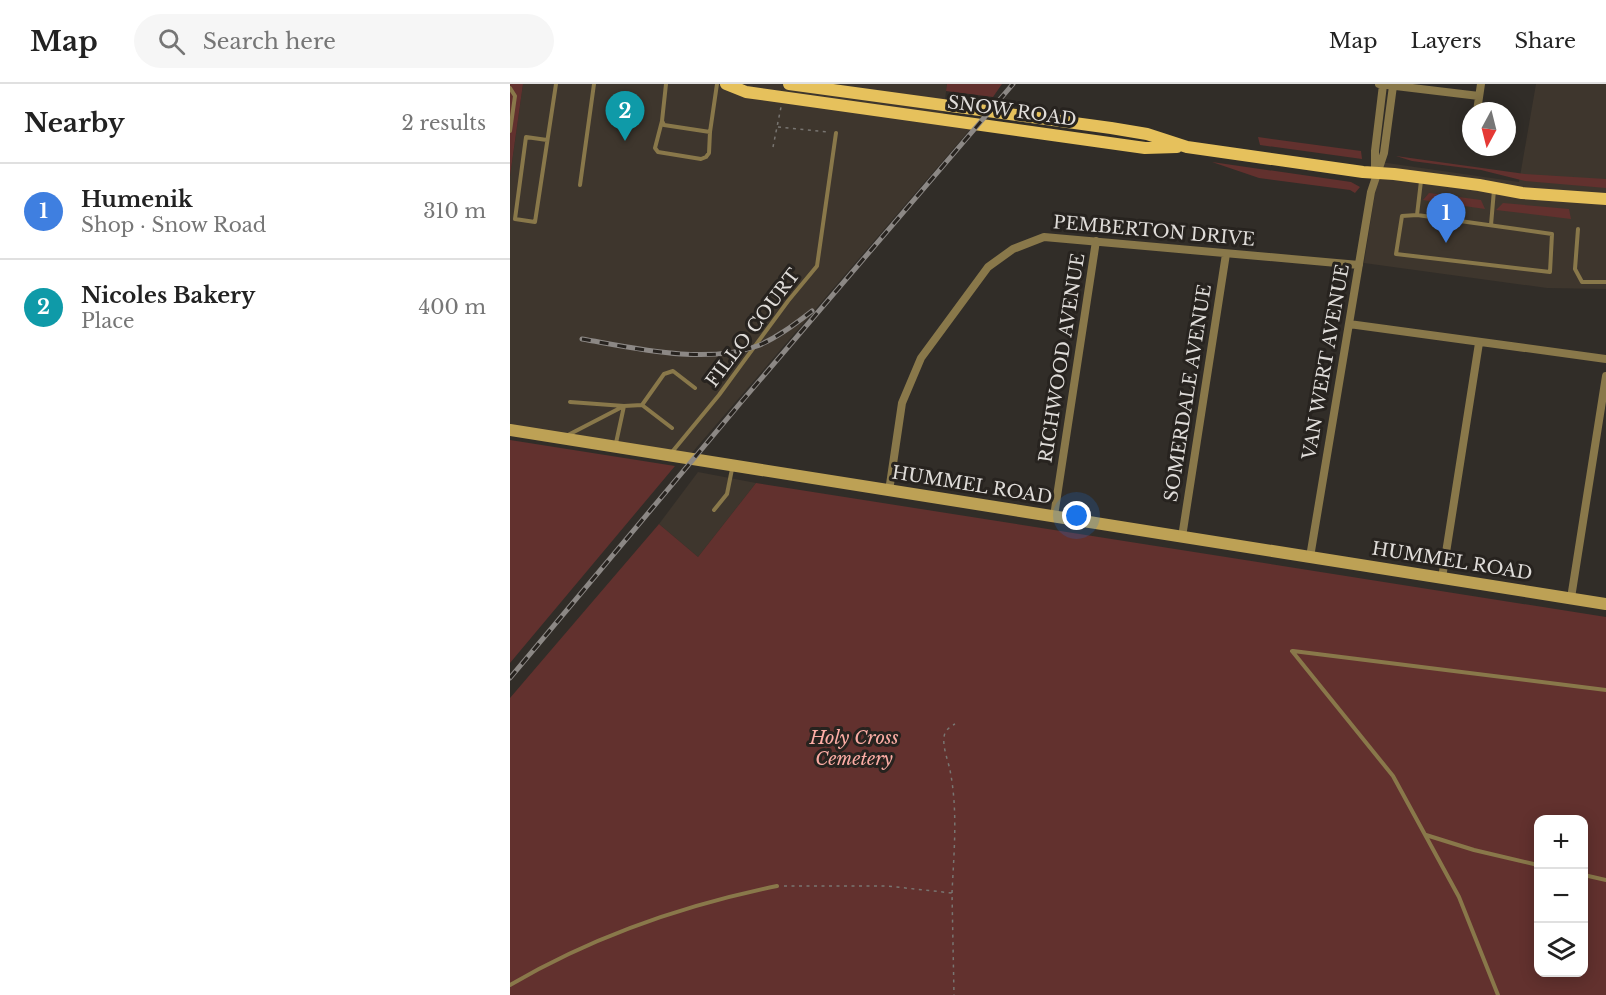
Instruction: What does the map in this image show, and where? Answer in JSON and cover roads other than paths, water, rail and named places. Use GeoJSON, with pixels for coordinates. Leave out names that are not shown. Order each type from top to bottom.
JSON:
{"type":"FeatureCollection","features":[{"type":"Feature","properties":{"kind":"main road","name":"SNOW ROAD"},"geometry":{"type":"LineString","coordinates":[[726,84],[746,92],[1145,148],[1187,147],[1421,177],[1521,193],[1606,199]]}},
{"type":"Feature","properties":{"kind":"main road","name":"SNOW ROAD"},"geometry":{"type":"LineString","coordinates":[[789,84],[1147,134],[1187,147]]}},
{"type":"Feature","properties":{"kind":"street"},"geometry":{"type":"LineString","coordinates":[[1381,84],[1479,96]]}},
{"type":"Feature","properties":{"kind":"street","name":"VAN WERT AVENUE"},"geometry":{"type":"LineString","coordinates":[[1376,172],[1375,152],[1381,84]]}},
{"type":"Feature","properties":{"kind":"street"},"geometry":{"type":"LineString","coordinates":[[1478,102],[1480,84]]}},
{"type":"Feature","properties":{"kind":"street","name":"VAN WERT AVENUE"},"geometry":{"type":"LineString","coordinates":[[1310,557],[1371,192],[1384,153],[1393,86]]}},
{"type":"Feature","properties":{"kind":"street","name":"PEMBERTON DRIVE"},"geometry":{"type":"LineString","coordinates":[[889,491],[902,404],[921,358],[988,267],[1014,249],[1044,237],[1359,265]]}},
{"type":"Feature","properties":{"kind":"street","name":"RICHWOOD AVENUE"},"geometry":{"type":"LineString","coordinates":[[1054,516],[1096,241]]}},
{"type":"Feature","properties":{"kind":"street","name":"SOMERDALE AVENUE"},"geometry":{"type":"LineString","coordinates":[[1182,537],[1226,254]]}},
{"type":"Feature","properties":{"kind":"street"},"geometry":{"type":"LineString","coordinates":[[1349,324],[1606,358]]}},
{"type":"Feature","properties":{"kind":"street"},"geometry":{"type":"LineString","coordinates":[[1442,578],[1479,343]]}},
{"type":"Feature","properties":{"kind":"street"},"geometry":{"type":"LineString","coordinates":[[1571,598],[1606,376]]}},
{"type":"Feature","properties":{"kind":"street","name":"HUMMEL ROAD"},"geometry":{"type":"LineString","coordinates":[[510,430],[1606,604]]}},
{"type":"Feature","properties":{"kind":"lane"},"geometry":{"type":"LineString","coordinates":[[547,140],[526,137],[515,219],[535,222],[556,84]]}},
{"type":"Feature","properties":{"kind":"lane"},"geometry":{"type":"LineString","coordinates":[[580,185],[594,84]]}},
{"type":"Feature","properties":{"kind":"lane"},"geometry":{"type":"LineString","coordinates":[[666,84],[662,121],[655,148],[658,152],[701,159],[709,153],[717,84]]}},
{"type":"Feature","properties":{"kind":"lane"},"geometry":{"type":"LineString","coordinates":[[510,86],[515,96],[510,130]]}},
{"type":"Feature","properties":{"kind":"lane"},"geometry":{"type":"LineString","coordinates":[[662,121],[664,125],[710,132]]}},
{"type":"Feature","properties":{"kind":"lane","name":"FILLO COURT"},"geometry":{"type":"LineString","coordinates":[[670,455],[788,301],[818,266],[836,133]]}},
{"type":"Feature","properties":{"kind":"lane"},"geometry":{"type":"LineString","coordinates":[[1417,215],[1421,177]]}},
{"type":"Feature","properties":{"kind":"lane"},"geometry":{"type":"LineString","coordinates":[[1491,225],[1494,188]]}},
{"type":"Feature","properties":{"kind":"lane"},"geometry":{"type":"LineString","coordinates":[[1417,215],[1491,225],[1552,234],[1550,272],[1396,254],[1402,216],[1417,215]]}},
{"type":"Feature","properties":{"kind":"lane"},"geometry":{"type":"LineString","coordinates":[[1578,229],[1575,269],[1582,282],[1606,282]]}},
{"type":"Feature","properties":{"kind":"lane"},"geometry":{"type":"LineString","coordinates":[[642,405],[664,374],[674,371],[695,388]]}},
{"type":"Feature","properties":{"kind":"lane"},"geometry":{"type":"LineString","coordinates":[[570,402],[642,405],[672,428]]}},
{"type":"Feature","properties":{"kind":"lane"},"geometry":{"type":"LineString","coordinates":[[562,438],[624,406]]}},
{"type":"Feature","properties":{"kind":"lane"},"geometry":{"type":"LineString","coordinates":[[615,446],[624,406]]}},
{"type":"Feature","properties":{"kind":"lane"},"geometry":{"type":"LineString","coordinates":[[714,510],[727,494],[733,465]]}},
{"type":"Feature","properties":{"kind":"lane"},"geometry":{"type":"LineString","coordinates":[[1498,995],[1459,897],[1393,776],[1292,651],[1606,690]]}},
{"type":"Feature","properties":{"kind":"lane"},"geometry":{"type":"LineString","coordinates":[[1426,835],[1474,850],[1534,864]]}},
{"type":"Feature","properties":{"kind":"lane"},"geometry":{"type":"LineString","coordinates":[[1588,876],[1606,880]]}},
{"type":"Feature","properties":{"kind":"lane"},"geometry":{"type":"LineString","coordinates":[[510,985],[570,953],[671,914],[723,897],[777,886]]}},
{"type":"Feature","properties":{"kind":"railway"},"geometry":{"type":"LineString","coordinates":[[510,678],[742,401],[1013,84]]}},
{"type":"Feature","properties":{"kind":"railway"},"geometry":{"type":"LineString","coordinates":[[582,339],[693,355],[737,352],[764,343],[812,311]]}},
{"type":"Feature","properties":{"kind":"place","name":"Nicoles Bakery"},"geometry":{"type":"Point","coordinates":[625,141]}},
{"type":"Feature","properties":{"kind":"place","name":"Humenik"},"geometry":{"type":"Point","coordinates":[1446,243]}},
{"type":"Feature","properties":{"kind":"park label","name":"Holy Cross Cemetery"},"geometry":{"type":"Point","coordinates":[854,748]}}]}
